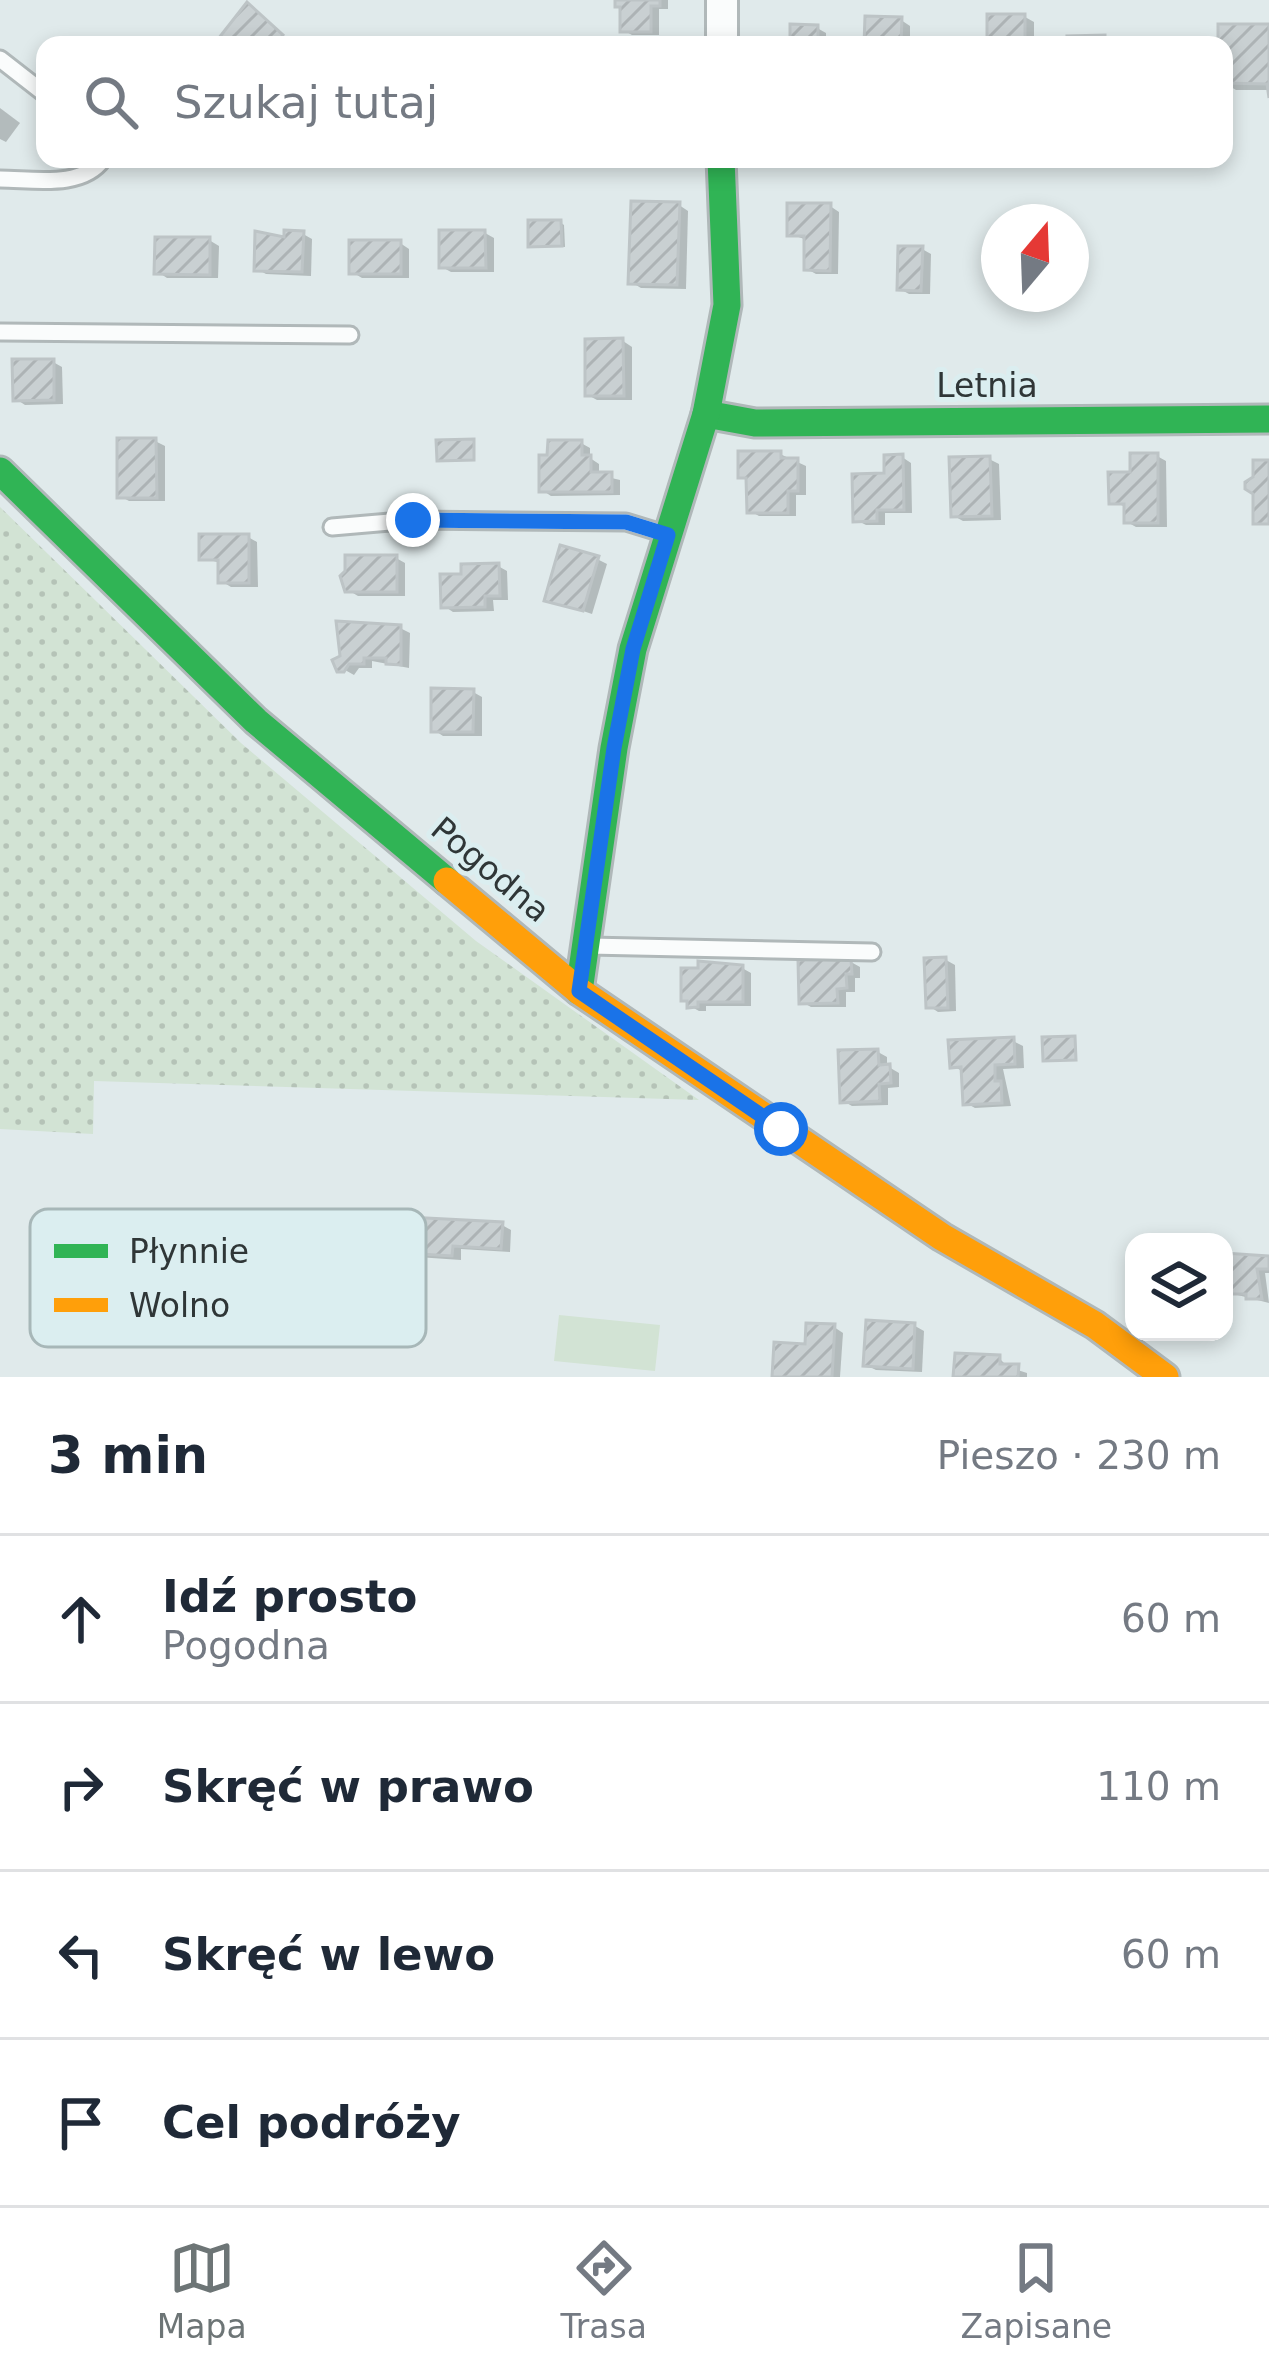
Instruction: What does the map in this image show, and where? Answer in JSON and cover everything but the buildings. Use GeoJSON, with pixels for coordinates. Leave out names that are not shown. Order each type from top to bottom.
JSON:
{"type":"FeatureCollection","features":[{"type":"Feature","properties":{"kind":"street"},"geometry":{"type":"LineString","coordinates":[[722,0],[722,36]]}},
{"type":"Feature","properties":{"kind":"street"},"geometry":{"type":"LineString","coordinates":[[579,991],[633,649],[706,414],[727,305],[721,168]]}},
{"type":"Feature","properties":{"kind":"street","name":"Letnia"},"geometry":{"type":"LineString","coordinates":[[706,414],[754,423],[1269,419]]}},
{"type":"Feature","properties":{"kind":"street","name":"Pogodna"},"geometry":{"type":"LineString","coordinates":[[0,470],[256,721],[579,991],[942,1237],[1095,1325],[1165,1377]]}},
{"type":"Feature","properties":{"kind":"lane"},"geometry":{"type":"LineString","coordinates":[[0,59],[36,87]]}},
{"type":"Feature","properties":{"kind":"lane"},"geometry":{"type":"LineString","coordinates":[[0,179],[81,178],[97,168]]}},
{"type":"Feature","properties":{"kind":"lane"},"geometry":{"type":"LineString","coordinates":[[0,332],[350,334]]}},
{"type":"Feature","properties":{"kind":"lane"},"geometry":{"type":"LineString","coordinates":[[332,527],[413,520],[626,522],[668,535]]}},
{"type":"Feature","properties":{"kind":"lane"},"geometry":{"type":"LineString","coordinates":[[586,946],[872,952]]}},
{"type":"Feature","properties":{"kind":"green space"},"geometry":{"type":"Polygon","coordinates":[[[0,507],[241,743],[476,941],[699,1100],[94,1081],[93,1134],[0,1129],[0,507]]]}},
{"type":"Feature","properties":{"kind":"green space"},"geometry":{"type":"Polygon","coordinates":[[[559,1315],[660,1325],[655,1371],[554,1361],[559,1315]]]}},
{"type":"Feature","properties":{"kind":"traffic: fast"},"geometry":{"type":"LineString","coordinates":[[579,991],[633,649],[706,414],[727,305],[721,168]]}},
{"type":"Feature","properties":{"kind":"traffic: fast"},"geometry":{"type":"LineString","coordinates":[[706,414],[755,423],[1269,419]]}},
{"type":"Feature","properties":{"kind":"traffic: fast"},"geometry":{"type":"LineString","coordinates":[[0,471],[256,721],[447,881]]}},
{"type":"Feature","properties":{"kind":"traffic: slow"},"geometry":{"type":"LineString","coordinates":[[447,881],[579,991],[942,1237],[1095,1325],[1165,1377]]}},
{"type":"Feature","properties":{"kind":"route"},"geometry":{"type":"LineString","coordinates":[[413,520],[626,522],[668,535],[633,649],[579,991],[781,1129]]}}]}
